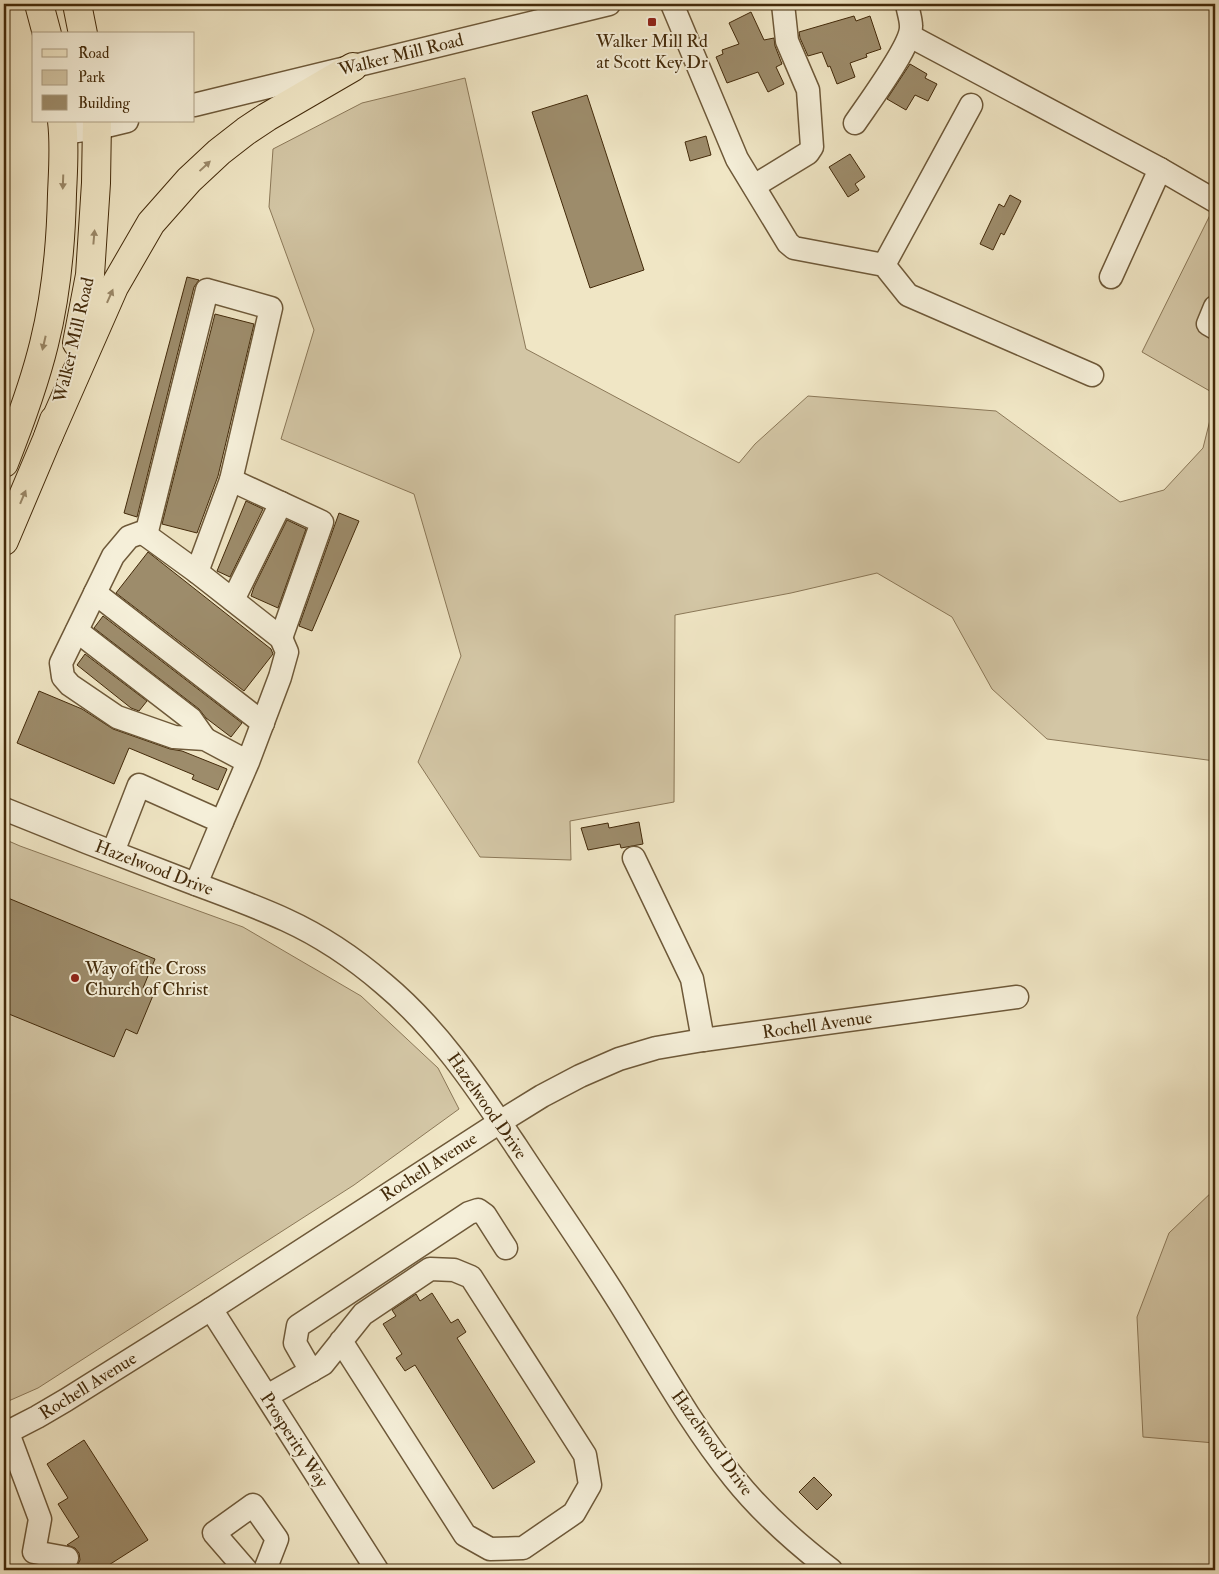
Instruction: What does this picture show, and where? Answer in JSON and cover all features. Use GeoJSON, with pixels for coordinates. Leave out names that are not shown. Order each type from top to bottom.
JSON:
{"type":"FeatureCollection","features":[{"type":"Feature","properties":{"kind":"main road"},"geometry":{"type":"LineString","coordinates":[[39,4],[46,32]]}},
{"type":"Feature","properties":{"kind":"main road"},"geometry":{"type":"LineString","coordinates":[[77,4],[83,32]]}},
{"type":"Feature","properties":{"kind":"main road"},"geometry":{"type":"LineString","coordinates":[[48,437],[114,287],[151,223],[189,180],[219,152],[246,131],[353,67]]}},
{"type":"Feature","properties":{"kind":"main road","name":"Walker Mill Road"},"geometry":{"type":"LineString","coordinates":[[4,541],[48,437],[65,389],[79,338],[90,275],[95,220],[97,125]]}},
{"type":"Feature","properties":{"kind":"main road","name":"Walker Mill Road"},"geometry":{"type":"LineString","coordinates":[[4,464],[23,415],[46,335],[57,271],[61,223],[62,127]]}},
{"type":"Feature","properties":{"kind":"street","name":"Walker Mill Road"},"geometry":{"type":"LineString","coordinates":[[195,105],[609,4]]}},
{"type":"Feature","properties":{"kind":"street"},"geometry":{"type":"LineString","coordinates":[[672,4],[737,159],[788,244],[794,248],[884,265],[908,295],[1092,375]]}},
{"type":"Feature","properties":{"kind":"street"},"geometry":{"type":"LineString","coordinates":[[754,186],[808,153],[812,146],[808,90],[787,41],[783,4]]}},
{"type":"Feature","properties":{"kind":"street"},"geometry":{"type":"LineString","coordinates":[[855,123],[910,36],[911,27],[907,4]]}},
{"type":"Feature","properties":{"kind":"street"},"geometry":{"type":"LineString","coordinates":[[910,36],[1160,169],[1215,201]]}},
{"type":"Feature","properties":{"kind":"street"},"geometry":{"type":"LineString","coordinates":[[884,265],[970,105]]}},
{"type":"Feature","properties":{"kind":"street","name":"Walker Mill Road"},"geometry":{"type":"LineString","coordinates":[[62,127],[120,122]]}},
{"type":"Feature","properties":{"kind":"street"},"geometry":{"type":"LineString","coordinates":[[1112,277],[1160,169]]}},
{"type":"Feature","properties":{"kind":"street"},"geometry":{"type":"LineString","coordinates":[[146,535],[207,290],[272,308],[231,480],[197,572]]}},
{"type":"Feature","properties":{"kind":"street"},"geometry":{"type":"LineString","coordinates":[[1215,308],[1208,324],[1215,328]]}},
{"type":"Feature","properties":{"kind":"street"},"geometry":{"type":"LineString","coordinates":[[231,480],[322,522],[281,638]]}},
{"type":"Feature","properties":{"kind":"street"},"geometry":{"type":"LineString","coordinates":[[233,600],[281,503]]}},
{"type":"Feature","properties":{"kind":"street"},"geometry":{"type":"LineString","coordinates":[[196,884],[248,762],[280,677],[287,652],[281,638],[197,572],[146,535],[140,533],[129,538],[114,556],[61,663],[63,677],[70,685],[117,717],[174,737],[205,739],[248,762]]}},
{"type":"Feature","properties":{"kind":"street"},"geometry":{"type":"LineString","coordinates":[[95,593],[263,722]]}},
{"type":"Feature","properties":{"kind":"street"},"geometry":{"type":"LineString","coordinates":[[77,631],[191,719],[205,739]]}},
{"type":"Feature","properties":{"kind":"street"},"geometry":{"type":"LineString","coordinates":[[112,852],[139,785],[222,822]]}},
{"type":"Feature","properties":{"kind":"street","name":"Hazelwood Drive"},"geometry":{"type":"LineString","coordinates":[[4,809],[289,921],[338,950],[399,997],[425,1022],[480,1091],[618,1300],[690,1417],[719,1459],[775,1522],[810,1554],[831,1570]]}},
{"type":"Feature","properties":{"kind":"street"},"geometry":{"type":"LineString","coordinates":[[634,858],[692,978],[703,1040]]}},
{"type":"Feature","properties":{"kind":"street","name":"Rochell Avenue"},"geometry":{"type":"LineString","coordinates":[[6,1434],[66,1400],[211,1309],[542,1096],[619,1058],[656,1048],[703,1040],[1017,997]]}},
{"type":"Feature","properties":{"kind":"street"},"geometry":{"type":"LineString","coordinates":[[311,1371],[296,1342],[298,1326],[469,1212],[478,1210],[485,1215],[506,1248]]}},
{"type":"Feature","properties":{"kind":"street"},"geometry":{"type":"LineString","coordinates":[[267,1396],[323,1364],[341,1341],[363,1314],[430,1269],[454,1270],[471,1277],[584,1455],[590,1485],[574,1513],[523,1548],[490,1549],[465,1535],[341,1341]]}},
{"type":"Feature","properties":{"kind":"street","name":"Prosperity Way"},"geometry":{"type":"LineString","coordinates":[[211,1309],[377,1570]]}},
{"type":"Feature","properties":{"kind":"street"},"geometry":{"type":"LineString","coordinates":[[6,1434],[40,1519],[34,1552],[68,1558]]}},
{"type":"Feature","properties":{"kind":"street"},"geometry":{"type":"LineString","coordinates":[[246,1570],[214,1533],[253,1504],[277,1539],[265,1570]]}},
{"type":"Feature","properties":{"kind":"green space"},"geometry":{"type":"Polygon","coordinates":[[[465,78],[526,349],[739,463],[755,444],[808,396],[996,411],[1120,502],[1164,490],[1203,448],[1215,400],[1215,761],[1047,739],[992,689],[952,617],[877,573],[791,593],[675,615],[674,802],[570,821],[571,860],[480,857],[418,762],[461,656],[414,494],[281,439],[314,330],[269,207],[273,149],[362,103],[465,78]]]}},
{"type":"Feature","properties":{"kind":"green space"},"geometry":{"type":"Polygon","coordinates":[[[1215,205],[1215,394],[1142,352],[1215,205]]]}},
{"type":"Feature","properties":{"kind":"green space"},"geometry":{"type":"Polygon","coordinates":[[[4,839],[243,927],[361,996],[438,1068],[459,1109],[354,1185],[38,1388],[4,1403],[4,839]]]}},
{"type":"Feature","properties":{"kind":"green space"},"geometry":{"type":"Polygon","coordinates":[[[1215,1189],[1215,1443],[1143,1437],[1137,1317],[1169,1233],[1215,1189]]]}},
{"type":"Feature","properties":{"kind":"building"},"geometry":{"type":"Polygon","coordinates":[[[751,12],[764,40],[774,38],[782,64],[776,67],[784,84],[768,92],[758,72],[727,83],[716,57],[723,54],[722,50],[739,44],[729,23],[751,12]]]}},
{"type":"Feature","properties":{"kind":"building"},"geometry":{"type":"Polygon","coordinates":[[[854,16],[856,21],[870,16],[881,49],[866,54],[867,57],[850,63],[855,77],[837,84],[822,52],[808,56],[799,32],[854,16]]]}},
{"type":"Feature","properties":{"kind":"building"},"geometry":{"type":"Polygon","coordinates":[[[910,64],[927,74],[925,78],[937,84],[928,101],[915,95],[906,110],[887,99],[910,64]]]}},
{"type":"Feature","properties":{"kind":"building"},"geometry":{"type":"Polygon","coordinates":[[[587,95],[644,270],[590,288],[532,112],[587,95]]]}},
{"type":"Feature","properties":{"kind":"building"},"geometry":{"type":"Polygon","coordinates":[[[706,136],[711,155],[690,161],[685,142],[706,136]]]}},
{"type":"Feature","properties":{"kind":"building"},"geometry":{"type":"Polygon","coordinates":[[[850,154],[865,177],[855,184],[859,190],[848,197],[829,167],[850,154]]]}},
{"type":"Feature","properties":{"kind":"building"},"geometry":{"type":"Polygon","coordinates":[[[1010,195],[1021,201],[1004,235],[1001,233],[993,250],[980,244],[999,204],[1004,207],[1010,195]]]}},
{"type":"Feature","properties":{"kind":"building"},"geometry":{"type":"Polygon","coordinates":[[[187,277],[199,280],[194,287],[137,517],[124,513],[187,277]]]}},
{"type":"Feature","properties":{"kind":"building"},"geometry":{"type":"Polygon","coordinates":[[[215,314],[254,324],[218,476],[197,533],[162,524],[215,314]]]}},
{"type":"Feature","properties":{"kind":"building"},"geometry":{"type":"Polygon","coordinates":[[[246,501],[263,509],[230,577],[217,571],[246,501]]]}},
{"type":"Feature","properties":{"kind":"building"},"geometry":{"type":"Polygon","coordinates":[[[339,513],[359,521],[312,631],[299,626],[339,513]]]}},
{"type":"Feature","properties":{"kind":"building"},"geometry":{"type":"Polygon","coordinates":[[[287,520],[306,529],[278,608],[251,596],[287,520]]]}},
{"type":"Feature","properties":{"kind":"building"},"geometry":{"type":"Polygon","coordinates":[[[148,552],[271,649],[273,654],[244,691],[116,593],[148,552]]]}},
{"type":"Feature","properties":{"kind":"building"},"geometry":{"type":"Polygon","coordinates":[[[103,616],[242,723],[231,737],[206,718],[199,709],[94,628],[103,616]]]}},
{"type":"Feature","properties":{"kind":"building"},"geometry":{"type":"Polygon","coordinates":[[[85,654],[147,701],[139,711],[131,708],[77,665],[85,654]]]}},
{"type":"Feature","properties":{"kind":"building"},"geometry":{"type":"Polygon","coordinates":[[[39,691],[82,709],[113,729],[170,749],[182,751],[227,769],[218,790],[192,779],[194,775],[129,748],[114,784],[17,743],[39,691]]]}},
{"type":"Feature","properties":{"kind":"building"},"geometry":{"type":"Polygon","coordinates":[[[639,822],[643,844],[621,848],[620,844],[588,850],[581,828],[608,823],[609,828],[639,822]]]}},
{"type":"Feature","properties":{"kind":"building"},"geometry":{"type":"Polygon","coordinates":[[[8,898],[155,959],[143,988],[154,993],[137,1034],[126,1029],[114,1057],[4,1012],[4,909],[8,898]]]}},
{"type":"Feature","properties":{"kind":"building"},"geometry":{"type":"Polygon","coordinates":[[[432,1293],[451,1323],[458,1319],[466,1332],[457,1338],[535,1462],[493,1489],[415,1365],[405,1371],[396,1358],[402,1354],[383,1324],[396,1316],[392,1310],[416,1294],[420,1301],[432,1293]]]}},
{"type":"Feature","properties":{"kind":"building"},"geometry":{"type":"Polygon","coordinates":[[[84,1440],[148,1540],[101,1570],[80,1570],[77,1566],[80,1560],[79,1553],[75,1548],[67,1545],[79,1537],[58,1504],[68,1498],[47,1464],[84,1440]]]}},
{"type":"Feature","properties":{"kind":"building"},"geometry":{"type":"Polygon","coordinates":[[[814,1477],[832,1495],[817,1510],[799,1492],[814,1477]]]}},
{"type":"Feature","properties":{"kind":"place","name":"Walker Mill Rd at Scott Key Dr"},"geometry":{"type":"Point","coordinates":[652,22]}},
{"type":"Feature","properties":{"kind":"place","name":"Way of the Cross Church of Christ"},"geometry":{"type":"Point","coordinates":[75,978]}}]}
